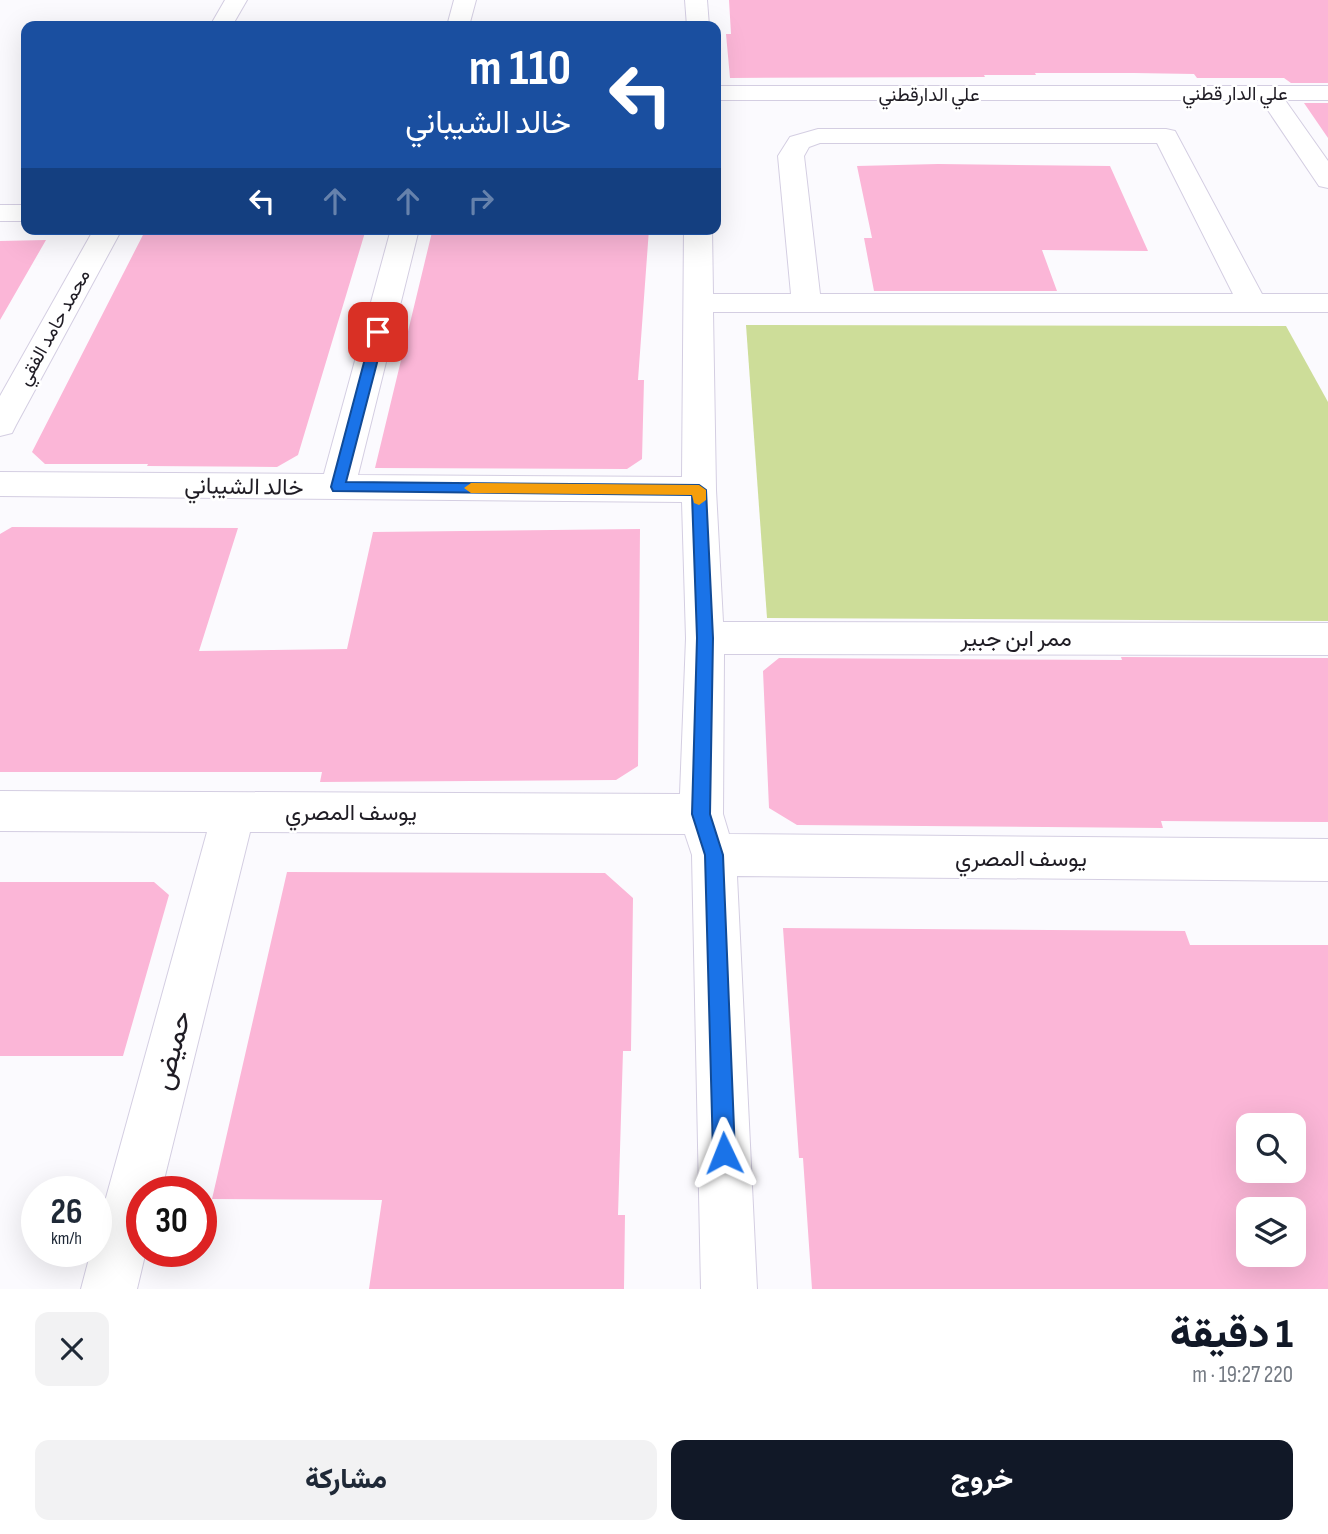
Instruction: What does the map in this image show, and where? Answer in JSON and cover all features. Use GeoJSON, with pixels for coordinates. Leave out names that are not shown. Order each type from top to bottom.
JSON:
{"type":"FeatureCollection","features":[{"type":"Feature","properties":{"kind":"street"},"geometry":{"type":"LineString","coordinates":[[224,21],[236,0]]}},
{"type":"Feature","properties":{"kind":"street"},"geometry":{"type":"LineString","coordinates":[[459,21],[465,0]]}},
{"type":"Feature","properties":{"kind":"street"},"geometry":{"type":"LineString","coordinates":[[696,0],[698,21]]}},
{"type":"Feature","properties":{"kind":"street","name":"علي الدارقطني"},"geometry":{"type":"LineString","coordinates":[[721,93],[1142,94]]}},
{"type":"Feature","properties":{"kind":"street"},"geometry":{"type":"LineString","coordinates":[[1268,93],[1328,180]]}},
{"type":"Feature","properties":{"kind":"street","name":"علي الدار قطني"},"geometry":{"type":"LineString","coordinates":[[1142,94],[1328,93]]}},
{"type":"Feature","properties":{"kind":"street"},"geometry":{"type":"LineString","coordinates":[[807,304],[791,156],[799,142],[818,136],[860,135],[1166,136],[1252,303]]}},
{"type":"Feature","properties":{"kind":"street"},"geometry":{"type":"LineString","coordinates":[[0,213],[21,213]]}},
{"type":"Feature","properties":{"kind":"street","name":"محمد حامد الفقي"},"geometry":{"type":"LineString","coordinates":[[0,425],[12,378],[104,235]]}},
{"type":"Feature","properties":{"kind":"street"},"geometry":{"type":"LineString","coordinates":[[338,487],[403,235]]}},
{"type":"Feature","properties":{"kind":"street"},"geometry":{"type":"LineString","coordinates":[[698,235],[699,490],[705,638],[701,814],[714,855],[729,1289]]}},
{"type":"Feature","properties":{"kind":"street"},"geometry":{"type":"LineString","coordinates":[[697,303],[1328,303]]}},
{"type":"Feature","properties":{"kind":"street","name":"خالد الشيباني"},"geometry":{"type":"LineString","coordinates":[[0,484],[699,490]]}},
{"type":"Feature","properties":{"kind":"street","name":"ممر ابن جبير"},"geometry":{"type":"LineString","coordinates":[[705,638],[1328,639]]}},
{"type":"Feature","properties":{"kind":"street","name":"يوسف المصري"},"geometry":{"type":"LineString","coordinates":[[0,811],[701,814]]}},
{"type":"Feature","properties":{"kind":"street","name":"حميض"},"geometry":{"type":"LineString","coordinates":[[109,1289],[234,811]]}},
{"type":"Feature","properties":{"kind":"street","name":"يوسف المصري"},"geometry":{"type":"LineString","coordinates":[[714,855],[1328,860]]}},
{"type":"Feature","properties":{"kind":"green space"},"geometry":{"type":"Polygon","coordinates":[[[746,325],[1286,326],[1328,402],[1328,621],[767,618],[746,325]]]}},
{"type":"Feature","properties":{"kind":"building"},"geometry":{"type":"Polygon","coordinates":[[[729,0],[1328,0],[1328,83],[1291,83],[1284,78],[1197,78],[1194,74],[1134,73],[1035,73],[1036,75],[984,75],[985,77],[730,78],[726,34],[731,34],[729,0]]]}},
{"type":"Feature","properties":{"kind":"building"},"geometry":{"type":"Polygon","coordinates":[[[1304,103],[1328,103],[1328,138],[1304,103]]]}},
{"type":"Feature","properties":{"kind":"building"},"geometry":{"type":"Polygon","coordinates":[[[857,166],[1110,166],[1148,251],[1042,250],[1057,291],[874,291],[864,238],[872,238],[857,166]]]}},
{"type":"Feature","properties":{"kind":"building"},"geometry":{"type":"Polygon","coordinates":[[[143,235],[364,235],[298,455],[277,467],[147,466],[148,464],[45,464],[32,452],[143,235]]]}},
{"type":"Feature","properties":{"kind":"building"},"geometry":{"type":"Polygon","coordinates":[[[431,235],[649,235],[638,380],[644,380],[642,459],[627,469],[375,468],[431,235]]]}},
{"type":"Feature","properties":{"kind":"building"},"geometry":{"type":"Polygon","coordinates":[[[46,240],[0,320],[0,241],[46,240]]]}},
{"type":"Feature","properties":{"kind":"building"},"geometry":{"type":"Polygon","coordinates":[[[12,527],[238,528],[199,651],[347,649],[373,532],[640,529],[638,766],[616,780],[320,782],[322,772],[0,772],[0,534],[12,527]]]}},
{"type":"Feature","properties":{"kind":"building"},"geometry":{"type":"Polygon","coordinates":[[[1121,657],[1328,658],[1328,822],[1161,821],[1163,828],[797,825],[769,808],[763,671],[779,658],[1122,660],[1121,657]]]}},
{"type":"Feature","properties":{"kind":"building"},"geometry":{"type":"Polygon","coordinates":[[[287,872],[605,873],[633,898],[631,1051],[623,1051],[618,1215],[625,1215],[624,1289],[369,1289],[382,1200],[217,1199],[217,1177],[287,872]]]}},
{"type":"Feature","properties":{"kind":"building"},"geometry":{"type":"Polygon","coordinates":[[[0,882],[154,882],[169,895],[123,1056],[0,1056],[0,882]]]}},
{"type":"Feature","properties":{"kind":"building"},"geometry":{"type":"Polygon","coordinates":[[[783,928],[1185,931],[1190,945],[1328,945],[1328,1289],[812,1289],[803,1158],[799,1158],[783,928]]]}},
{"type":"Feature","properties":{"kind":"slow traffic"},"geometry":{"type":"LineString","coordinates":[[471,488],[699,490],[699,500]]}},
{"type":"Feature","properties":{"kind":"route"},"geometry":{"type":"LineString","coordinates":[[378,332],[338,487],[699,490],[705,638],[701,814],[714,855],[724,1153]]}}]}
